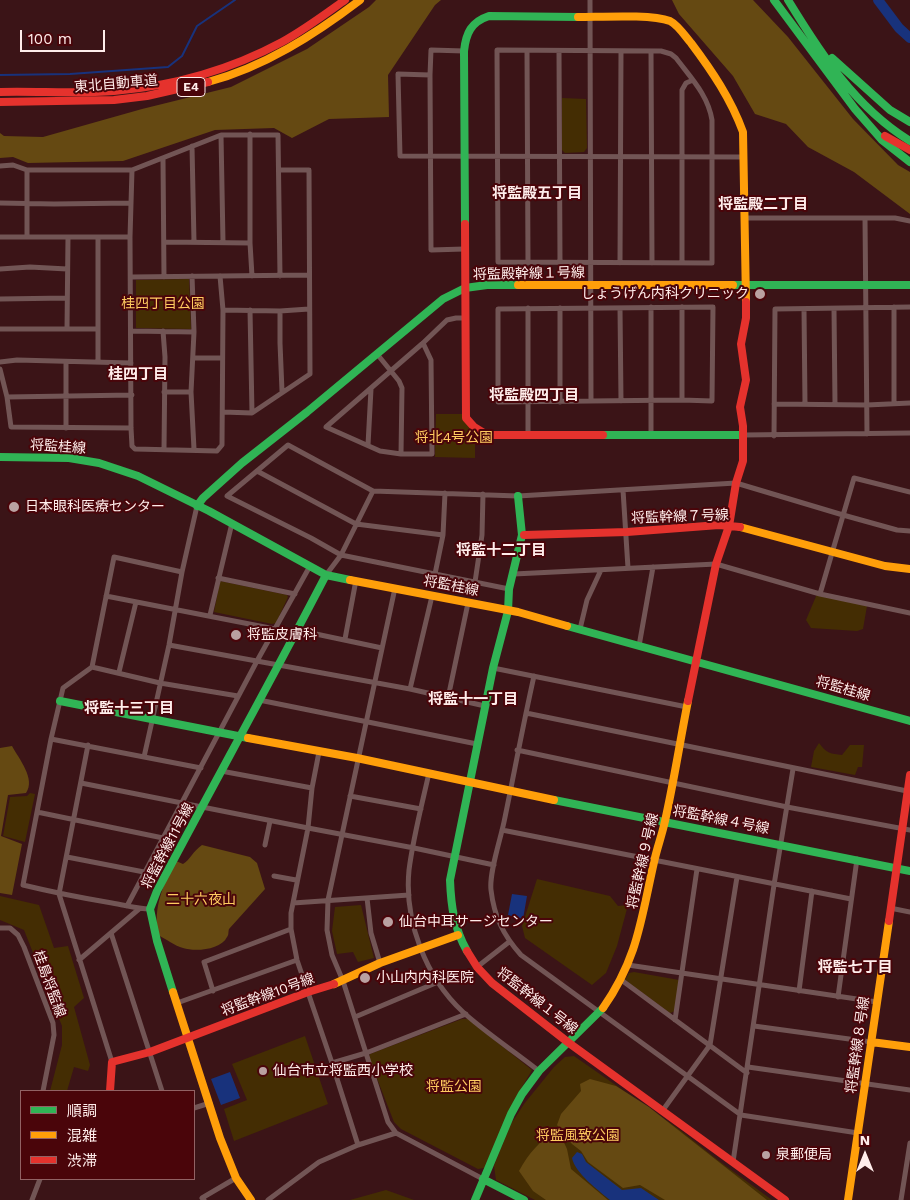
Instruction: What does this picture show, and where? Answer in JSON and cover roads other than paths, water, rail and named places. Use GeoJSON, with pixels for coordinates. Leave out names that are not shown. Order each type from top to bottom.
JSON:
{"type":"FeatureCollection","features":[{"type":"Feature","properties":{"kind":"main road"},"geometry":{"type":"LineString","coordinates":[[328,12],[341,0]]}},
{"type":"Feature","properties":{"kind":"main road","name":"東北自動車道"},"geometry":{"type":"LineString","coordinates":[[0,92],[113,91],[172,82],[210,72],[252,56],[304,29],[345,0]]}},
{"type":"Feature","properties":{"kind":"main road","name":"東北自動車道"},"geometry":{"type":"LineString","coordinates":[[0,102],[114,100],[166,93],[204,84],[256,65],[284,51],[309,37],[360,0]]}},
{"type":"Feature","properties":{"kind":"main road"},"geometry":{"type":"LineString","coordinates":[[774,0],[855,109],[882,140],[910,162]]}},
{"type":"Feature","properties":{"kind":"main road"},"geometry":{"type":"LineString","coordinates":[[788,0],[813,40],[862,102],[882,122],[910,141]]}},
{"type":"Feature","properties":{"kind":"main road","name":"将監幹線９号線"},"geometry":{"type":"LineString","coordinates":[[475,1200],[511,1114],[522,1094],[539,1070],[570,1043],[600,1012],[628,965],[643,917],[654,860],[666,822],[695,661],[716,564],[729,526],[736,483],[744,461],[743,435],[740,407],[746,380],[741,344],[746,318],[743,132],[732,102],[722,85],[680,30],[672,22],[658,18],[489,16],[479,19],[466,34],[464,51],[466,418],[474,427],[487,436],[743,435]]}},
{"type":"Feature","properties":{"kind":"main road"},"geometry":{"type":"LineString","coordinates":[[813,40],[884,105],[910,122]]}},
{"type":"Feature","properties":{"kind":"main road"},"geometry":{"type":"LineString","coordinates":[[855,109],[876,129],[910,150]]}},
{"type":"Feature","properties":{"kind":"main road","name":"将監殿幹線１号線"},"geometry":{"type":"LineString","coordinates":[[198,506],[203,498],[242,463],[307,412],[442,299],[465,288],[487,286],[910,285]]}},
{"type":"Feature","properties":{"kind":"main road","name":"将監桂線"},"geometry":{"type":"LineString","coordinates":[[0,457],[69,458],[99,463],[138,476],[326,575],[508,611],[910,721]]}},
{"type":"Feature","properties":{"kind":"main road"},"geometry":{"type":"LineString","coordinates":[[508,611],[509,589],[522,535],[518,496]]}},
{"type":"Feature","properties":{"kind":"main road","name":"将監幹線７号線"},"geometry":{"type":"LineString","coordinates":[[522,535],[626,532],[719,525],[885,566],[910,570]]}},
{"type":"Feature","properties":{"kind":"main road","name":"将監幹線11号線"},"geometry":{"type":"LineString","coordinates":[[251,1200],[236,1178],[220,1138],[157,941],[150,909],[156,892],[239,736],[279,666],[326,575]]}},
{"type":"Feature","properties":{"kind":"main road","name":"将監幹線１号線"},"geometry":{"type":"LineString","coordinates":[[508,611],[493,668],[450,880],[451,899],[458,935],[478,967],[492,983],[570,1043],[784,1200]]}},
{"type":"Feature","properties":{"kind":"main road","name":"将監幹線４号線"},"geometry":{"type":"LineString","coordinates":[[60,700],[357,758],[510,791],[910,871]]}},
{"type":"Feature","properties":{"kind":"main road","name":"将監幹線８号線"},"geometry":{"type":"LineString","coordinates":[[848,1200],[896,868],[906,829],[907,791],[910,775]]}},
{"type":"Feature","properties":{"kind":"main road","name":"将監幹線10号線"},"geometry":{"type":"LineString","coordinates":[[112,1062],[150,1052],[308,992],[343,981],[380,963],[458,935]]}},
{"type":"Feature","properties":{"kind":"main road"},"geometry":{"type":"LineString","coordinates":[[871,1042],[910,1047]]}},
{"type":"Feature","properties":{"kind":"main road"},"geometry":{"type":"LineString","coordinates":[[110,1090],[112,1062]]}},
{"type":"Feature","properties":{"kind":"main road"},"geometry":{"type":"LineString","coordinates":[[483,1179],[524,1200]]}},
{"type":"Feature","properties":{"kind":"street"},"geometry":{"type":"LineString","coordinates":[[590,0],[591,402]]}},
{"type":"Feature","properties":{"kind":"street"},"geometry":{"type":"LineString","coordinates":[[464,51],[431,50],[430,75],[431,250],[464,250]]}},
{"type":"Feature","properties":{"kind":"street"},"geometry":{"type":"LineString","coordinates":[[497,50],[559,51],[661,51],[671,54],[676,58],[693,80],[705,97],[712,120],[712,263],[590,264],[498,262],[497,50]]}},
{"type":"Feature","properties":{"kind":"street"},"geometry":{"type":"LineString","coordinates":[[527,51],[528,263]]}},
{"type":"Feature","properties":{"kind":"street"},"geometry":{"type":"LineString","coordinates":[[559,51],[560,263]]}},
{"type":"Feature","properties":{"kind":"street"},"geometry":{"type":"LineString","coordinates":[[620,263],[621,51]]}},
{"type":"Feature","properties":{"kind":"street"},"geometry":{"type":"LineString","coordinates":[[651,51],[652,262]]}},
{"type":"Feature","properties":{"kind":"street"},"geometry":{"type":"LineString","coordinates":[[430,75],[398,74],[400,156],[590,155],[743,157]]}},
{"type":"Feature","properties":{"kind":"street"},"geometry":{"type":"LineString","coordinates":[[682,263],[682,90],[686,84],[693,80]]}},
{"type":"Feature","properties":{"kind":"street"},"geometry":{"type":"LineString","coordinates":[[250,134],[250,243],[252,276]]}},
{"type":"Feature","properties":{"kind":"street"},"geometry":{"type":"LineString","coordinates":[[221,135],[223,242]]}},
{"type":"Feature","properties":{"kind":"street"},"geometry":{"type":"LineString","coordinates":[[0,166],[13,165],[27,170],[132,170],[221,135],[278,135],[280,170],[280,276]]}},
{"type":"Feature","properties":{"kind":"street"},"geometry":{"type":"LineString","coordinates":[[192,146],[194,242]]}},
{"type":"Feature","properties":{"kind":"street"},"geometry":{"type":"LineString","coordinates":[[163,158],[164,277]]}},
{"type":"Feature","properties":{"kind":"street"},"geometry":{"type":"LineString","coordinates":[[27,170],[27,237]]}},
{"type":"Feature","properties":{"kind":"street"},"geometry":{"type":"LineString","coordinates":[[132,170],[130,237],[132,277],[131,428],[132,446],[135,449],[217,450],[222,445],[221,358],[223,310],[220,276]]}},
{"type":"Feature","properties":{"kind":"street"},"geometry":{"type":"LineString","coordinates":[[223,412],[252,413],[282,391],[310,374],[309,170],[280,170]]}},
{"type":"Feature","properties":{"kind":"street"},"geometry":{"type":"LineString","coordinates":[[0,203],[131,203]]}},
{"type":"Feature","properties":{"kind":"street"},"geometry":{"type":"LineString","coordinates":[[744,218],[895,218],[910,222]]}},
{"type":"Feature","properties":{"kind":"street"},"geometry":{"type":"LineString","coordinates":[[865,218],[867,434]]}},
{"type":"Feature","properties":{"kind":"street"},"geometry":{"type":"LineString","coordinates":[[0,237],[130,237]]}},
{"type":"Feature","properties":{"kind":"street"},"geometry":{"type":"LineString","coordinates":[[67,330],[68,237]]}},
{"type":"Feature","properties":{"kind":"street"},"geometry":{"type":"LineString","coordinates":[[98,238],[98,362]]}},
{"type":"Feature","properties":{"kind":"street"},"geometry":{"type":"LineString","coordinates":[[165,242],[250,243]]}},
{"type":"Feature","properties":{"kind":"street"},"geometry":{"type":"LineString","coordinates":[[0,269],[30,267],[67,269]]}},
{"type":"Feature","properties":{"kind":"street"},"geometry":{"type":"LineString","coordinates":[[132,277],[310,275]]}},
{"type":"Feature","properties":{"kind":"street"},"geometry":{"type":"LineString","coordinates":[[192,276],[194,450]]}},
{"type":"Feature","properties":{"kind":"street"},"geometry":{"type":"LineString","coordinates":[[0,299],[67,298]]}},
{"type":"Feature","properties":{"kind":"street"},"geometry":{"type":"LineString","coordinates":[[651,307],[651,435]]}},
{"type":"Feature","properties":{"kind":"street"},"geometry":{"type":"LineString","coordinates":[[682,307],[682,400]]}},
{"type":"Feature","properties":{"kind":"street"},"geometry":{"type":"LineString","coordinates":[[713,307],[712,401],[498,402],[498,309],[590,308],[713,307]]}},
{"type":"Feature","properties":{"kind":"street"},"geometry":{"type":"LineString","coordinates":[[894,307],[894,403]]}},
{"type":"Feature","properties":{"kind":"street"},"geometry":{"type":"LineString","coordinates":[[774,436],[775,309],[910,307]]}},
{"type":"Feature","properties":{"kind":"street"},"geometry":{"type":"LineString","coordinates":[[528,308],[528,435]]}},
{"type":"Feature","properties":{"kind":"street"},"geometry":{"type":"LineString","coordinates":[[560,308],[560,402]]}},
{"type":"Feature","properties":{"kind":"street"},"geometry":{"type":"LineString","coordinates":[[620,308],[620,401]]}},
{"type":"Feature","properties":{"kind":"street"},"geometry":{"type":"LineString","coordinates":[[223,310],[280,311],[309,309]]}},
{"type":"Feature","properties":{"kind":"street"},"geometry":{"type":"LineString","coordinates":[[804,309],[804,404]]}},
{"type":"Feature","properties":{"kind":"street"},"geometry":{"type":"LineString","coordinates":[[834,309],[835,404]]}},
{"type":"Feature","properties":{"kind":"street"},"geometry":{"type":"LineString","coordinates":[[250,310],[252,413]]}},
{"type":"Feature","properties":{"kind":"street"},"geometry":{"type":"LineString","coordinates":[[280,311],[282,391]]}},
{"type":"Feature","properties":{"kind":"street"},"geometry":{"type":"LineString","coordinates":[[423,343],[431,360],[432,454],[401,454],[380,450],[326,427],[447,320],[466,318]]}},
{"type":"Feature","properties":{"kind":"street"},"geometry":{"type":"LineString","coordinates":[[0,329],[97,329]]}},
{"type":"Feature","properties":{"kind":"street"},"geometry":{"type":"LineString","coordinates":[[132,331],[194,332]]}},
{"type":"Feature","properties":{"kind":"street"},"geometry":{"type":"LineString","coordinates":[[163,331],[165,357],[164,449]]}},
{"type":"Feature","properties":{"kind":"street"},"geometry":{"type":"LineString","coordinates":[[377,354],[399,381],[402,388],[401,454]]}},
{"type":"Feature","properties":{"kind":"street"},"geometry":{"type":"LineString","coordinates":[[193,358],[221,358]]}},
{"type":"Feature","properties":{"kind":"street"},"geometry":{"type":"LineString","coordinates":[[0,362],[17,360],[131,362]]}},
{"type":"Feature","properties":{"kind":"street"},"geometry":{"type":"LineString","coordinates":[[66,362],[66,428]]}},
{"type":"Feature","properties":{"kind":"street"},"geometry":{"type":"LineString","coordinates":[[0,369],[7,397],[11,427],[131,428]]}},
{"type":"Feature","properties":{"kind":"street"},"geometry":{"type":"LineString","coordinates":[[368,445],[371,389]]}},
{"type":"Feature","properties":{"kind":"street"},"geometry":{"type":"LineString","coordinates":[[164,392],[192,392]]}},
{"type":"Feature","properties":{"kind":"street"},"geometry":{"type":"LineString","coordinates":[[7,397],[132,395]]}},
{"type":"Feature","properties":{"kind":"street"},"geometry":{"type":"LineString","coordinates":[[774,404],[866,405],[910,403]]}},
{"type":"Feature","properties":{"kind":"street"},"geometry":{"type":"LineString","coordinates":[[743,435],[910,433]]}},
{"type":"Feature","properties":{"kind":"street"},"geometry":{"type":"LineString","coordinates":[[509,589],[341,555],[227,496],[288,445],[373,491],[518,496],[736,483],[897,530],[910,531]]}},
{"type":"Feature","properties":{"kind":"street"},"geometry":{"type":"LineString","coordinates":[[257,471],[356,524],[443,535]]}},
{"type":"Feature","properties":{"kind":"street"},"geometry":{"type":"LineString","coordinates":[[820,594],[854,478],[910,492]]}},
{"type":"Feature","properties":{"kind":"street"},"geometry":{"type":"LineString","coordinates":[[623,490],[628,568]]}},
{"type":"Feature","properties":{"kind":"street"},"geometry":{"type":"LineString","coordinates":[[326,575],[341,555],[373,491]]}},
{"type":"Feature","properties":{"kind":"street"},"geometry":{"type":"LineString","coordinates":[[435,574],[443,535],[445,493]]}},
{"type":"Feature","properties":{"kind":"street"},"geometry":{"type":"LineString","coordinates":[[475,582],[482,535],[483,494]]}},
{"type":"Feature","properties":{"kind":"street"},"geometry":{"type":"LineString","coordinates":[[144,756],[194,514],[198,506]]}},
{"type":"Feature","properties":{"kind":"street"},"geometry":{"type":"LineString","coordinates":[[210,615],[232,524]]}},
{"type":"Feature","properties":{"kind":"street"},"geometry":{"type":"LineString","coordinates":[[150,909],[139,909],[59,894],[23,885],[36,812],[63,688],[92,667],[114,557],[182,572]]}},
{"type":"Feature","properties":{"kind":"street"},"geometry":{"type":"LineString","coordinates":[[514,574],[716,564],[820,594],[910,612]]}},
{"type":"Feature","properties":{"kind":"street"},"geometry":{"type":"LineString","coordinates":[[127,906],[238,696],[310,566]]}},
{"type":"Feature","properties":{"kind":"street"},"geometry":{"type":"LineString","coordinates":[[639,646],[653,567]]}},
{"type":"Feature","properties":{"kind":"street"},"geometry":{"type":"LineString","coordinates":[[580,630],[587,600],[601,570]]}},
{"type":"Feature","properties":{"kind":"street"},"geometry":{"type":"LineString","coordinates":[[218,578],[294,594]]}},
{"type":"Feature","properties":{"kind":"street"},"geometry":{"type":"LineString","coordinates":[[346,639],[356,580]]}},
{"type":"Feature","properties":{"kind":"street"},"geometry":{"type":"LineString","coordinates":[[395,588],[341,834],[328,900],[327,930],[332,955],[355,1016],[388,1122],[396,1133],[483,1179]]}},
{"type":"Feature","properties":{"kind":"street"},"geometry":{"type":"LineString","coordinates":[[106,596],[275,629]]}},
{"type":"Feature","properties":{"kind":"street"},"geometry":{"type":"LineString","coordinates":[[410,689],[432,596]]}},
{"type":"Feature","properties":{"kind":"street"},"geometry":{"type":"LineString","coordinates":[[119,672],[136,602]]}},
{"type":"Feature","properties":{"kind":"street"},"geometry":{"type":"LineString","coordinates":[[448,698],[468,602]]}},
{"type":"Feature","properties":{"kind":"street"},"geometry":{"type":"LineString","coordinates":[[297,630],[382,648]]}},
{"type":"Feature","properties":{"kind":"street"},"geometry":{"type":"LineString","coordinates":[[168,645],[410,689],[485,706]]}},
{"type":"Feature","properties":{"kind":"street"},"geometry":{"type":"LineString","coordinates":[[92,667],[160,683],[238,696]]}},
{"type":"Feature","properties":{"kind":"street"},"geometry":{"type":"LineString","coordinates":[[493,668],[687,707]]}},
{"type":"Feature","properties":{"kind":"street"},"geometry":{"type":"LineString","coordinates":[[534,676],[517,750],[491,888],[495,913],[509,942],[521,954],[741,1115],[858,1133]]}},
{"type":"Feature","properties":{"kind":"street"},"geometry":{"type":"LineString","coordinates":[[259,700],[477,744]]}},
{"type":"Feature","properties":{"kind":"street"},"geometry":{"type":"LineString","coordinates":[[526,713],[907,791]]}},
{"type":"Feature","properties":{"kind":"street"},"geometry":{"type":"LineString","coordinates":[[51,739],[201,768]]}},
{"type":"Feature","properties":{"kind":"street"},"geometry":{"type":"LineString","coordinates":[[88,745],[59,894],[112,1062]]}},
{"type":"Feature","properties":{"kind":"street"},"geometry":{"type":"LineString","coordinates":[[517,750],[906,829]]}},
{"type":"Feature","properties":{"kind":"street"},"geometry":{"type":"LineString","coordinates":[[319,752],[312,788],[308,828],[296,880],[291,929],[297,960],[358,1145]]}},
{"type":"Feature","properties":{"kind":"street"},"geometry":{"type":"LineString","coordinates":[[733,1162],[793,769]]}},
{"type":"Feature","properties":{"kind":"street"},"geometry":{"type":"LineString","coordinates":[[221,771],[312,788]]}},
{"type":"Feature","properties":{"kind":"street"},"geometry":{"type":"LineString","coordinates":[[429,773],[409,870],[409,895],[414,928],[421,948],[438,982],[466,1014],[539,1070]]}},
{"type":"Feature","properties":{"kind":"street"},"geometry":{"type":"LineString","coordinates":[[81,783],[494,865]]}},
{"type":"Feature","properties":{"kind":"street"},"geometry":{"type":"LineString","coordinates":[[350,796],[421,809]]}},
{"type":"Feature","properties":{"kind":"street"},"geometry":{"type":"LineString","coordinates":[[36,812],[163,838]]}},
{"type":"Feature","properties":{"kind":"street"},"geometry":{"type":"LineString","coordinates":[[265,845],[270,821]]}},
{"type":"Feature","properties":{"kind":"street"},"geometry":{"type":"LineString","coordinates":[[502,830],[851,899]]}},
{"type":"Feature","properties":{"kind":"street"},"geometry":{"type":"LineString","coordinates":[[67,857],[144,872]]}},
{"type":"Feature","properties":{"kind":"street"},"geometry":{"type":"LineString","coordinates":[[838,997],[857,859]]}},
{"type":"Feature","properties":{"kind":"street"},"geometry":{"type":"LineString","coordinates":[[675,1020],[698,869]]}},
{"type":"Feature","properties":{"kind":"street"},"geometry":{"type":"LineString","coordinates":[[274,876],[296,880]]}},
{"type":"Feature","properties":{"kind":"street"},"geometry":{"type":"LineString","coordinates":[[663,1110],[710,1045],[737,877]]}},
{"type":"Feature","properties":{"kind":"street"},"geometry":{"type":"LineString","coordinates":[[799,991],[812,892]]}},
{"type":"Feature","properties":{"kind":"street"},"geometry":{"type":"LineString","coordinates":[[293,903],[409,895]]}},
{"type":"Feature","properties":{"kind":"street"},"geometry":{"type":"LineString","coordinates":[[367,898],[370,925],[380,963]]}},
{"type":"Feature","properties":{"kind":"street"},"geometry":{"type":"LineString","coordinates":[[890,908],[910,912]]}},
{"type":"Feature","properties":{"kind":"street"},"geometry":{"type":"LineString","coordinates":[[79,960],[139,909]]}},
{"type":"Feature","properties":{"kind":"street","name":"桂島将監線"},"geometry":{"type":"LineString","coordinates":[[0,928],[10,928],[18,935],[52,1023],[54,1035],[43,1090]]}},
{"type":"Feature","properties":{"kind":"street"},"geometry":{"type":"LineString","coordinates":[[213,991],[204,962],[291,929]]}},
{"type":"Feature","properties":{"kind":"street"},"geometry":{"type":"LineString","coordinates":[[111,933],[162,1090]]}},
{"type":"Feature","properties":{"kind":"street"},"geometry":{"type":"LineString","coordinates":[[478,967],[509,942]]}},
{"type":"Feature","properties":{"kind":"street"},"geometry":{"type":"LineString","coordinates":[[177,1003],[297,960]]}},
{"type":"Feature","properties":{"kind":"street"},"geometry":{"type":"LineString","coordinates":[[628,965],[877,1002]]}},
{"type":"Feature","properties":{"kind":"street"},"geometry":{"type":"LineString","coordinates":[[620,980],[748,1070],[910,1090]]}},
{"type":"Feature","properties":{"kind":"street"},"geometry":{"type":"LineString","coordinates":[[355,1016],[438,982]]}},
{"type":"Feature","properties":{"kind":"street"},"geometry":{"type":"LineString","coordinates":[[332,1063],[366,1053],[466,1014]]}},
{"type":"Feature","properties":{"kind":"street"},"geometry":{"type":"LineString","coordinates":[[754,1026],[871,1042]]}},
{"type":"Feature","properties":{"kind":"street"},"geometry":{"type":"LineString","coordinates":[[195,1108],[210,1103]]}},
{"type":"Feature","properties":{"kind":"street"},"geometry":{"type":"LineString","coordinates":[[268,1200],[319,1162],[358,1145],[396,1133]]}},
{"type":"Feature","properties":{"kind":"street"},"geometry":{"type":"LineString","coordinates":[[901,1200],[908,1169],[910,1143]]}},
{"type":"Feature","properties":{"kind":"street"},"geometry":{"type":"LineString","coordinates":[[204,1200],[202,1198],[236,1178]]}},
{"type":"Feature","properties":{"kind":"street"},"geometry":{"type":"LineString","coordinates":[[32,1200],[40,1180]]}},
{"type":"Feature","properties":{"kind":"water"},"geometry":{"type":"Polygon","coordinates":[[[512,894],[527,896],[523,919],[508,915],[512,894]]]}},
{"type":"Feature","properties":{"kind":"water"},"geometry":{"type":"Polygon","coordinates":[[[230,1072],[240,1098],[221,1105],[211,1079],[230,1072]]]}},
{"type":"Feature","properties":{"kind":"water"},"geometry":{"type":"Polygon","coordinates":[[[577,1152],[582,1154],[586,1162],[622,1190],[641,1188],[659,1200],[610,1200],[588,1181],[574,1164],[572,1158],[577,1152]]]}},
{"type":"Feature","properties":{"kind":"waterway"},"geometry":{"type":"LineString","coordinates":[[0,75],[70,74],[168,67],[182,56],[197,26],[235,0]]}},
{"type":"Feature","properties":{"kind":"waterway"},"geometry":{"type":"LineString","coordinates":[[878,0],[899,28],[910,38]]}},
{"type":"Feature","properties":{"kind":"place","name":"しょうげん内科クリニック"},"geometry":{"type":"Point","coordinates":[760,294]}},
{"type":"Feature","properties":{"kind":"place","name":"日本眼科医療センター"},"geometry":{"type":"Point","coordinates":[14,507]}},
{"type":"Feature","properties":{"kind":"place","name":"将監皮膚科"},"geometry":{"type":"Point","coordinates":[236,635]}},
{"type":"Feature","properties":{"kind":"place","name":"仙台中耳サージセンター"},"geometry":{"type":"Point","coordinates":[388,922]}},
{"type":"Feature","properties":{"kind":"place","name":"小山内内科医院"},"geometry":{"type":"Point","coordinates":[365,978]}},
{"type":"Feature","properties":{"kind":"place","name":"仙台市立将監西小学校"},"geometry":{"type":"Point","coordinates":[263,1071]}},
{"type":"Feature","properties":{"kind":"place","name":"泉郵便局"},"geometry":{"type":"Point","coordinates":[766,1155]}},
{"type":"Feature","properties":{"kind":"district","name":"将監殿五丁目"},"geometry":{"type":"Point","coordinates":[537,194]}},
{"type":"Feature","properties":{"kind":"district","name":"将監殿二丁目"},"geometry":{"type":"Point","coordinates":[763,205]}},
{"type":"Feature","properties":{"kind":"district","name":"桂四丁目"},"geometry":{"type":"Point","coordinates":[138,375]}},
{"type":"Feature","properties":{"kind":"district","name":"将監殿四丁目"},"geometry":{"type":"Point","coordinates":[534,396]}},
{"type":"Feature","properties":{"kind":"district","name":"将監十二丁目"},"geometry":{"type":"Point","coordinates":[501,551]}},
{"type":"Feature","properties":{"kind":"district","name":"将監十一丁目"},"geometry":{"type":"Point","coordinates":[473,700]}},
{"type":"Feature","properties":{"kind":"district","name":"将監十三丁目"},"geometry":{"type":"Point","coordinates":[129,709]}},
{"type":"Feature","properties":{"kind":"district","name":"将監七丁目"},"geometry":{"type":"Point","coordinates":[855,968]}},
{"type":"Feature","properties":{"kind":"park label","name":"桂四丁目公園"},"geometry":{"type":"Point","coordinates":[163,304]}},
{"type":"Feature","properties":{"kind":"park label","name":"将北4号公園"},"geometry":{"type":"Point","coordinates":[454,438]}},
{"type":"Feature","properties":{"kind":"park label","name":"二十六夜山"},"geometry":{"type":"Point","coordinates":[201,900]}},
{"type":"Feature","properties":{"kind":"park label","name":"将監公園"},"geometry":{"type":"Point","coordinates":[454,1087]}},
{"type":"Feature","properties":{"kind":"park label","name":"将監風致公園"},"geometry":{"type":"Point","coordinates":[578,1136]}}]}
